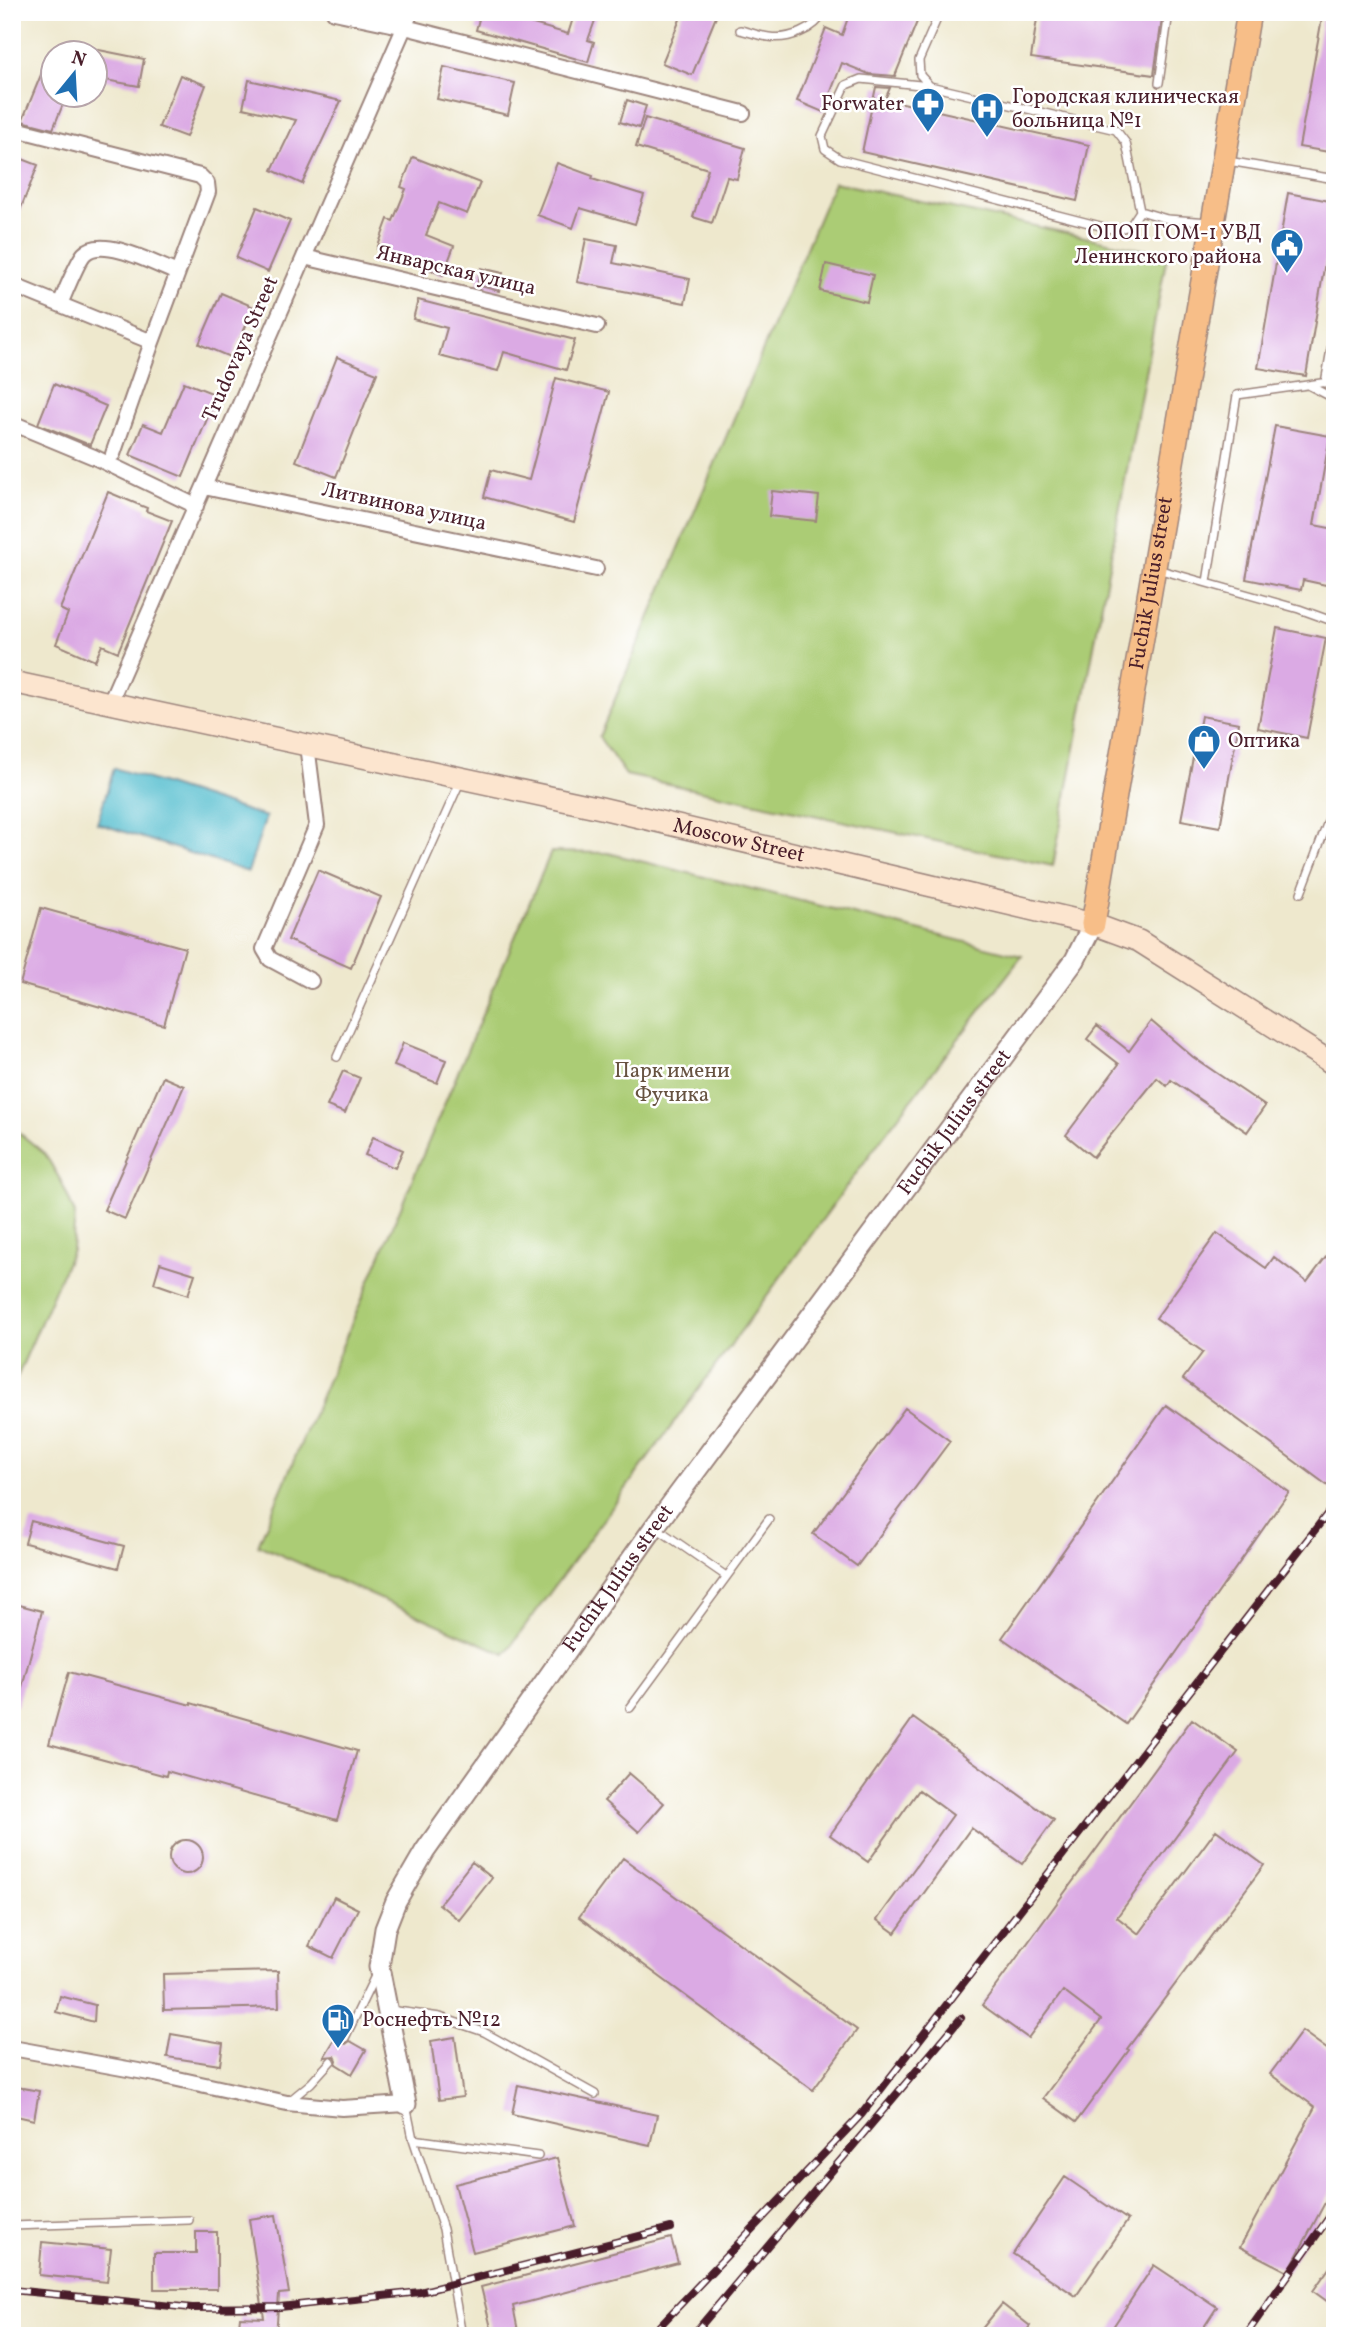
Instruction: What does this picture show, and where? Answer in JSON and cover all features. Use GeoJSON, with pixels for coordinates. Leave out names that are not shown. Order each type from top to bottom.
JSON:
{"type":"FeatureCollection","features":[{"type":"Feature","properties":{"kind":"main road","name":"Fuchik Julius street"},"geometry":{"type":"LineString","coordinates":[[1093,924],[1249,12]]}},
{"type":"Feature","properties":{"kind":"main road","name":"Moscow Street"},"geometry":{"type":"LineString","coordinates":[[12,682],[601,808],[1093,924],[1139,941],[1335,1065]]}},
{"type":"Feature","properties":{"kind":"street"},"geometry":{"type":"LineString","coordinates":[[334,12],[405,27],[743,113]]}},
{"type":"Feature","properties":{"kind":"street","name":"Trudovaya Street"},"geometry":{"type":"LineString","coordinates":[[110,702],[411,12]]}},
{"type":"Feature","properties":{"kind":"street"},"geometry":{"type":"LineString","coordinates":[[12,128],[200,176],[207,183],[208,192],[113,454]]}},
{"type":"Feature","properties":{"kind":"street"},"geometry":{"type":"LineString","coordinates":[[60,304],[84,254],[97,248],[115,248],[177,273]]}},
{"type":"Feature","properties":{"kind":"street","name":"Январская улица"},"geometry":{"type":"LineString","coordinates":[[304,257],[597,326]]}},
{"type":"Feature","properties":{"kind":"street"},"geometry":{"type":"LineString","coordinates":[[12,285],[152,342]]}},
{"type":"Feature","properties":{"kind":"street"},"geometry":{"type":"LineString","coordinates":[[12,423],[94,457],[196,506]]}},
{"type":"Feature","properties":{"kind":"street","name":"Литвинова улица"},"geometry":{"type":"LineString","coordinates":[[204,487],[596,569]]}},
{"type":"Feature","properties":{"kind":"street"},"geometry":{"type":"LineString","coordinates":[[307,745],[317,825],[264,949],[270,959],[311,981]]}},
{"type":"Feature","properties":{"kind":"street","name":"Fuchik Julius street"},"geometry":{"type":"LineString","coordinates":[[406,2104],[379,1967],[385,1929],[396,1901],[425,1851],[655,1526],[1074,960],[1093,924]]}},
{"type":"Feature","properties":{"kind":"street"},"geometry":{"type":"LineString","coordinates":[[12,2048],[155,2074],[287,2103],[342,2108],[406,2104]]}},
{"type":"Feature","properties":{"kind":"lane"},"geometry":{"type":"LineString","coordinates":[[740,30],[772,38],[797,34],[820,21],[824,12]]}},
{"type":"Feature","properties":{"kind":"lane"},"geometry":{"type":"LineString","coordinates":[[930,86],[920,75],[919,60],[940,12]]}},
{"type":"Feature","properties":{"kind":"lane"},"geometry":{"type":"LineString","coordinates":[[1159,83],[1169,12]]}},
{"type":"Feature","properties":{"kind":"lane"},"geometry":{"type":"LineString","coordinates":[[861,79],[930,86],[1116,130],[1126,144],[1140,211],[1130,226],[1116,230],[840,159],[825,149],[822,136],[846,85],[861,79]]}},
{"type":"Feature","properties":{"kind":"lane"},"geometry":{"type":"LineString","coordinates":[[1224,161],[1335,179]]}},
{"type":"Feature","properties":{"kind":"lane"},"geometry":{"type":"LineString","coordinates":[[1140,211],[1167,219],[1213,222]]}},
{"type":"Feature","properties":{"kind":"lane"},"geometry":{"type":"LineString","coordinates":[[1325,383],[1335,327]]}},
{"type":"Feature","properties":{"kind":"lane"},"geometry":{"type":"LineString","coordinates":[[1206,582],[1237,395],[1335,381]]}},
{"type":"Feature","properties":{"kind":"lane"},"geometry":{"type":"LineString","coordinates":[[1310,386],[1335,400]]}},
{"type":"Feature","properties":{"kind":"lane"},"geometry":{"type":"LineString","coordinates":[[1153,568],[1299,609],[1335,622]]}},
{"type":"Feature","properties":{"kind":"lane"},"geometry":{"type":"LineString","coordinates":[[337,1057],[462,778]]}},
{"type":"Feature","properties":{"kind":"lane"},"geometry":{"type":"LineString","coordinates":[[1301,893],[1335,803]]}},
{"type":"Feature","properties":{"kind":"lane"},"geometry":{"type":"LineString","coordinates":[[630,1708],[769,1519]]}},
{"type":"Feature","properties":{"kind":"lane"},"geometry":{"type":"LineString","coordinates":[[655,1526],[726,1576]]}},
{"type":"Feature","properties":{"kind":"lane"},"geometry":{"type":"LineString","coordinates":[[345,2038],[379,1967]]}},
{"type":"Feature","properties":{"kind":"lane"},"geometry":{"type":"LineString","coordinates":[[389,2010],[440,2017],[484,2032],[595,2094]]}},
{"type":"Feature","properties":{"kind":"lane"},"geometry":{"type":"LineString","coordinates":[[287,2103],[331,2062]]}},
{"type":"Feature","properties":{"kind":"lane"},"geometry":{"type":"LineString","coordinates":[[406,2104],[413,2139],[443,2229],[462,2336]]}},
{"type":"Feature","properties":{"kind":"lane"},"geometry":{"type":"LineString","coordinates":[[413,2139],[538,2156]]}},
{"type":"Feature","properties":{"kind":"lane"},"geometry":{"type":"LineString","coordinates":[[12,2226],[188,2220]]}},
{"type":"Feature","properties":{"kind":"green space"},"geometry":{"type":"Polygon","coordinates":[[[834,182],[1167,255],[1053,866],[626,775],[599,737],[834,182]]]}},
{"type":"Feature","properties":{"kind":"green space","name":"Парк имени Фучика"},"geometry":{"type":"Polygon","coordinates":[[[551,852],[608,853],[1022,956],[882,1138],[505,1654],[258,1545],[551,852]]]}},
{"type":"Feature","properties":{"kind":"green space"},"geometry":{"type":"Polygon","coordinates":[[[12,1127],[45,1154],[62,1183],[75,1214],[72,1250],[12,1389],[12,1127]]]}},
{"type":"Feature","properties":{"kind":"water"},"geometry":{"type":"Polygon","coordinates":[[[114,768],[266,817],[248,872],[97,823],[114,768]]]}},
{"type":"Feature","properties":{"kind":"building"},"geometry":{"type":"Polygon","coordinates":[[[481,12],[491,12],[568,34],[575,12],[598,12],[588,40],[594,42],[588,62],[476,30],[481,12]]]}},
{"type":"Feature","properties":{"kind":"building"},"geometry":{"type":"Polygon","coordinates":[[[683,12],[718,12],[692,75],[662,63],[683,12]]]}},
{"type":"Feature","properties":{"kind":"building"},"geometry":{"type":"Polygon","coordinates":[[[850,12],[921,12],[895,76],[869,74],[842,63],[823,112],[797,101],[826,28],[842,35],[850,12]]]}},
{"type":"Feature","properties":{"kind":"building"},"geometry":{"type":"Polygon","coordinates":[[[1038,12],[1163,12],[1154,75],[1031,58],[1038,12]]]}},
{"type":"Feature","properties":{"kind":"building"},"geometry":{"type":"Polygon","coordinates":[[[1323,12],[1335,12],[1335,153],[1299,147],[1323,12]]]}},
{"type":"Feature","properties":{"kind":"building"},"geometry":{"type":"Polygon","coordinates":[[[108,52],[144,59],[139,86],[108,80],[108,52]]]}},
{"type":"Feature","properties":{"kind":"building"},"geometry":{"type":"Polygon","coordinates":[[[444,67],[515,83],[508,115],[437,99],[444,67]]]}},
{"type":"Feature","properties":{"kind":"building"},"geometry":{"type":"Polygon","coordinates":[[[180,75],[206,85],[186,137],[159,127],[180,75]]]}},
{"type":"Feature","properties":{"kind":"building"},"geometry":{"type":"Polygon","coordinates":[[[249,80],[341,101],[302,184],[272,170],[296,120],[243,108],[249,80]]]}},
{"type":"Feature","properties":{"kind":"building"},"geometry":{"type":"Polygon","coordinates":[[[38,82],[38,108],[61,108],[53,129],[22,121],[38,82]]]}},
{"type":"Feature","properties":{"kind":"building"},"geometry":{"type":"Polygon","coordinates":[[[876,87],[890,88],[885,99],[1089,145],[1077,201],[862,152],[876,87]]]}},
{"type":"Feature","properties":{"kind":"building"},"geometry":{"type":"Polygon","coordinates":[[[627,100],[646,106],[639,128],[620,122],[627,100]]]}},
{"type":"Feature","properties":{"kind":"building"},"geometry":{"type":"Polygon","coordinates":[[[645,118],[745,148],[737,179],[727,177],[712,223],[693,217],[708,169],[636,147],[645,118]]]}},
{"type":"Feature","properties":{"kind":"building"},"geometry":{"type":"Polygon","coordinates":[[[12,155],[38,165],[13,228],[12,228],[12,155]]]}},
{"type":"Feature","properties":{"kind":"building"},"geometry":{"type":"Polygon","coordinates":[[[413,157],[480,183],[467,214],[439,203],[426,235],[454,246],[443,275],[377,249],[388,219],[393,221],[406,189],[401,187],[413,157]]]}},
{"type":"Feature","properties":{"kind":"building"},"geometry":{"type":"Polygon","coordinates":[[[557,163],[593,176],[592,179],[644,195],[635,224],[580,208],[573,228],[537,215],[557,163]]]}},
{"type":"Feature","properties":{"kind":"building"},"geometry":{"type":"Polygon","coordinates":[[[1288,193],[1335,202],[1306,376],[1258,368],[1288,193]]]}},
{"type":"Feature","properties":{"kind":"building"},"geometry":{"type":"Polygon","coordinates":[[[257,207],[290,221],[268,272],[236,258],[257,207]]]}},
{"type":"Feature","properties":{"kind":"building"},"geometry":{"type":"Polygon","coordinates":[[[586,239],[617,245],[613,263],[690,279],[685,303],[577,282],[586,239]]]}},
{"type":"Feature","properties":{"kind":"building"},"geometry":{"type":"Polygon","coordinates":[[[826,264],[873,275],[867,302],[820,291],[826,264]]]}},
{"type":"Feature","properties":{"kind":"building"},"geometry":{"type":"Polygon","coordinates":[[[481,268],[503,273],[499,291],[477,285],[481,268]]]}},
{"type":"Feature","properties":{"kind":"building"},"geometry":{"type":"Polygon","coordinates":[[[221,293],[254,307],[232,358],[199,344],[221,293]]]}},
{"type":"Feature","properties":{"kind":"building"},"geometry":{"type":"Polygon","coordinates":[[[418,300],[575,340],[566,370],[504,352],[498,371],[439,356],[447,328],[413,319],[418,300]]]}},
{"type":"Feature","properties":{"kind":"building"},"geometry":{"type":"Polygon","coordinates":[[[337,357],[377,373],[336,477],[296,461],[337,357]]]}},
{"type":"Feature","properties":{"kind":"building"},"geometry":{"type":"Polygon","coordinates":[[[556,378],[609,392],[574,522],[484,497],[491,470],[529,480],[556,378]]]}},
{"type":"Feature","properties":{"kind":"building"},"geometry":{"type":"Polygon","coordinates":[[[184,382],[217,395],[183,477],[130,455],[143,424],[163,432],[184,382]]]}},
{"type":"Feature","properties":{"kind":"building"},"geometry":{"type":"Polygon","coordinates":[[[54,384],[106,406],[90,445],[38,424],[54,384]]]}},
{"type":"Feature","properties":{"kind":"building"},"geometry":{"type":"Polygon","coordinates":[[[1275,426],[1330,436],[1314,525],[1335,529],[1335,587],[1303,580],[1301,590],[1246,579],[1275,426]]]}},
{"type":"Feature","properties":{"kind":"building"},"geometry":{"type":"Polygon","coordinates":[[[772,491],[819,496],[816,521],[769,516],[772,491]]]}},
{"type":"Feature","properties":{"kind":"building"},"geometry":{"type":"Polygon","coordinates":[[[108,492],[172,521],[118,652],[102,645],[95,661],[56,644],[68,613],[60,609],[108,492]]]}},
{"type":"Feature","properties":{"kind":"building"},"geometry":{"type":"Polygon","coordinates":[[[1277,628],[1326,638],[1307,738],[1258,728],[1277,628]]]}},
{"type":"Feature","properties":{"kind":"building"},"geometry":{"type":"Polygon","coordinates":[[[1201,716],[1239,723],[1220,827],[1181,820],[1201,716]]]}},
{"type":"Feature","properties":{"kind":"building"},"geometry":{"type":"Polygon","coordinates":[[[318,870],[381,897],[351,968],[288,940],[318,870]]]}},
{"type":"Feature","properties":{"kind":"building"},"geometry":{"type":"Polygon","coordinates":[[[41,908],[185,948],[164,1025],[20,984],[41,908]]]}},
{"type":"Feature","properties":{"kind":"building"},"geometry":{"type":"Polygon","coordinates":[[[1151,1021],[1193,1057],[1265,1106],[1247,1132],[1171,1080],[1167,1086],[1157,1078],[1093,1157],[1066,1135],[1119,1064],[1087,1039],[1097,1026],[1129,1051],[1151,1021]]]}},
{"type":"Feature","properties":{"kind":"building"},"geometry":{"type":"Polygon","coordinates":[[[403,1043],[446,1060],[437,1083],[394,1066],[403,1043]]]}},
{"type":"Feature","properties":{"kind":"building"},"geometry":{"type":"Polygon","coordinates":[[[343,1071],[360,1078],[345,1113],[327,1106],[343,1071]]]}},
{"type":"Feature","properties":{"kind":"building"},"geometry":{"type":"Polygon","coordinates":[[[163,1077],[184,1086],[125,1219],[104,1210],[163,1077]]]}},
{"type":"Feature","properties":{"kind":"building"},"geometry":{"type":"Polygon","coordinates":[[[373,1137],[403,1150],[395,1168],[365,1155],[373,1137]]]}},
{"type":"Feature","properties":{"kind":"building"},"geometry":{"type":"Polygon","coordinates":[[[1217,1233],[1266,1268],[1274,1257],[1307,1282],[1326,1257],[1335,1263],[1335,1491],[1183,1379],[1203,1352],[1156,1318],[1217,1233]]]}},
{"type":"Feature","properties":{"kind":"building"},"geometry":{"type":"Polygon","coordinates":[[[160,1263],[195,1274],[188,1295],[154,1283],[160,1263]]]}},
{"type":"Feature","properties":{"kind":"building"},"geometry":{"type":"Polygon","coordinates":[[[1166,1405],[1289,1492],[1126,1724],[1002,1638],[1166,1405]]]}},
{"type":"Feature","properties":{"kind":"building"},"geometry":{"type":"Polygon","coordinates":[[[905,1408],[950,1441],[857,1566],[813,1534],[905,1408]]]}},
{"type":"Feature","properties":{"kind":"building"},"geometry":{"type":"Polygon","coordinates":[[[31,1521],[124,1546],[118,1568],[25,1543],[31,1521]]]}},
{"type":"Feature","properties":{"kind":"building"},"geometry":{"type":"Polygon","coordinates":[[[12,1603],[42,1611],[17,1706],[12,1705],[12,1603]]]}},
{"type":"Feature","properties":{"kind":"building"},"geometry":{"type":"Polygon","coordinates":[[[69,1672],[191,1703],[357,1751],[337,1820],[167,1771],[166,1776],[49,1744],[69,1672]]]}},
{"type":"Feature","properties":{"kind":"building"},"geometry":{"type":"Polygon","coordinates":[[[913,1718],[1054,1820],[1022,1864],[971,1828],[895,1933],[877,1920],[953,1815],[919,1790],[868,1862],[830,1835],[913,1718]]]}},
{"type":"Feature","properties":{"kind":"building"},"geometry":{"type":"Polygon","coordinates":[[[1192,1719],[1238,1752],[1117,1917],[1139,1934],[1216,1830],[1264,1865],[1076,2122],[1043,2098],[1101,2020],[1063,1991],[1028,2038],[982,2005],[1192,1719]]]}},
{"type":"Feature","properties":{"kind":"building"},"geometry":{"type":"Polygon","coordinates":[[[629,1773],[664,1803],[639,1832],[604,1801],[629,1773]]]}},
{"type":"Feature","properties":{"kind":"building"},"geometry":{"type":"Polygon","coordinates":[[[186,1840],[198,1845],[203,1857],[198,1869],[186,1874],[174,1869],[169,1857],[174,1845],[186,1840]]]}},
{"type":"Feature","properties":{"kind":"building"},"geometry":{"type":"Polygon","coordinates":[[[623,1858],[857,2030],[813,2090],[579,1917],[623,1858]]]}},
{"type":"Feature","properties":{"kind":"building"},"geometry":{"type":"Polygon","coordinates":[[[472,1862],[492,1878],[459,1920],[439,1904],[472,1862]]]}},
{"type":"Feature","properties":{"kind":"building"},"geometry":{"type":"Polygon","coordinates":[[[334,1897],[358,1909],[333,1958],[309,1946],[334,1897]]]}},
{"type":"Feature","properties":{"kind":"building"},"geometry":{"type":"Polygon","coordinates":[[[278,1971],[279,2007],[164,2010],[163,1974],[278,1971]]]}},
{"type":"Feature","properties":{"kind":"building"},"geometry":{"type":"Polygon","coordinates":[[[60,1996],[95,2005],[94,2022],[56,2012],[60,1996]]]}},
{"type":"Feature","properties":{"kind":"building"},"geometry":{"type":"Polygon","coordinates":[[[1302,2031],[1335,2055],[1335,2184],[1288,2272],[1240,2247],[1315,2107],[1270,2074],[1302,2031]]]}},
{"type":"Feature","properties":{"kind":"building"},"geometry":{"type":"Polygon","coordinates":[[[171,2034],[223,2043],[220,2065],[167,2057],[171,2034]]]}},
{"type":"Feature","properties":{"kind":"building"},"geometry":{"type":"Polygon","coordinates":[[[338,2034],[342,2043],[350,2041],[366,2050],[352,2074],[336,2064],[335,2056],[324,2057],[338,2034]]]}},
{"type":"Feature","properties":{"kind":"building"},"geometry":{"type":"Polygon","coordinates":[[[455,2037],[463,2097],[439,2100],[431,2041],[455,2037]]]}},
{"type":"Feature","properties":{"kind":"building"},"geometry":{"type":"Polygon","coordinates":[[[518,2085],[657,2115],[650,2145],[512,2114],[518,2085]]]}},
{"type":"Feature","properties":{"kind":"building"},"geometry":{"type":"Polygon","coordinates":[[[12,2086],[39,2091],[34,2120],[12,2115],[12,2086]]]}},
{"type":"Feature","properties":{"kind":"building"},"geometry":{"type":"Polygon","coordinates":[[[557,2158],[575,2226],[473,2252],[455,2184],[557,2158]]]}},
{"type":"Feature","properties":{"kind":"building"},"geometry":{"type":"Polygon","coordinates":[[[1065,2177],[1128,2220],[1076,2296],[1013,2254],[1065,2177]]]}},
{"type":"Feature","properties":{"kind":"building"},"geometry":{"type":"Polygon","coordinates":[[[276,2215],[289,2293],[279,2294],[276,2336],[238,2336],[240,2317],[264,2318],[249,2219],[276,2215]]]}},
{"type":"Feature","properties":{"kind":"building"},"geometry":{"type":"Polygon","coordinates":[[[196,2232],[217,2232],[217,2289],[154,2289],[154,2253],[196,2253],[196,2232]]]}},
{"type":"Feature","properties":{"kind":"building"},"geometry":{"type":"Polygon","coordinates":[[[671,2238],[678,2263],[513,2306],[519,2336],[493,2336],[481,2287],[671,2238]]]}},
{"type":"Feature","properties":{"kind":"building"},"geometry":{"type":"Polygon","coordinates":[[[42,2242],[111,2249],[107,2282],[39,2275],[42,2242]]]}},
{"type":"Feature","properties":{"kind":"building"},"geometry":{"type":"Polygon","coordinates":[[[1335,2260],[1335,2307],[1313,2291],[1335,2260]]]}},
{"type":"Feature","properties":{"kind":"building"},"geometry":{"type":"Polygon","coordinates":[[[1154,2265],[1217,2307],[1198,2336],[1107,2336],[1154,2265]]]}},
{"type":"Feature","properties":{"kind":"building"},"geometry":{"type":"Polygon","coordinates":[[[1002,2304],[1030,2326],[1022,2336],[976,2336],[1002,2304]]]}},
{"type":"Feature","properties":{"kind":"railway"},"geometry":{"type":"LineString","coordinates":[[650,2336],[861,2115],[1335,1504]]}},
{"type":"Feature","properties":{"kind":"railway"},"geometry":{"type":"LineString","coordinates":[[692,2336],[961,2018]]}},
{"type":"Feature","properties":{"kind":"railway"},"geometry":{"type":"LineString","coordinates":[[1245,2336],[1335,2209]]}},
{"type":"Feature","properties":{"kind":"railway"},"geometry":{"type":"LineString","coordinates":[[12,2290],[192,2308],[280,2307],[420,2292],[671,2228]]}},
{"type":"Feature","properties":{"kind":"place","name":"Forwater"},"geometry":{"type":"Point","coordinates":[928,134]}},
{"type":"Feature","properties":{"kind":"place","name":"Городская клиническая больница №1"},"geometry":{"type":"Point","coordinates":[987,139]}},
{"type":"Feature","properties":{"kind":"place","name":"ОПОП ГОМ-1 УВД Ленинского района"},"geometry":{"type":"Point","coordinates":[1287,275]}},
{"type":"Feature","properties":{"kind":"place","name":"Оптика"},"geometry":{"type":"Point","coordinates":[1204,771]}},
{"type":"Feature","properties":{"kind":"place","name":"Роснефть №12"},"geometry":{"type":"Point","coordinates":[338,2050]}}]}
